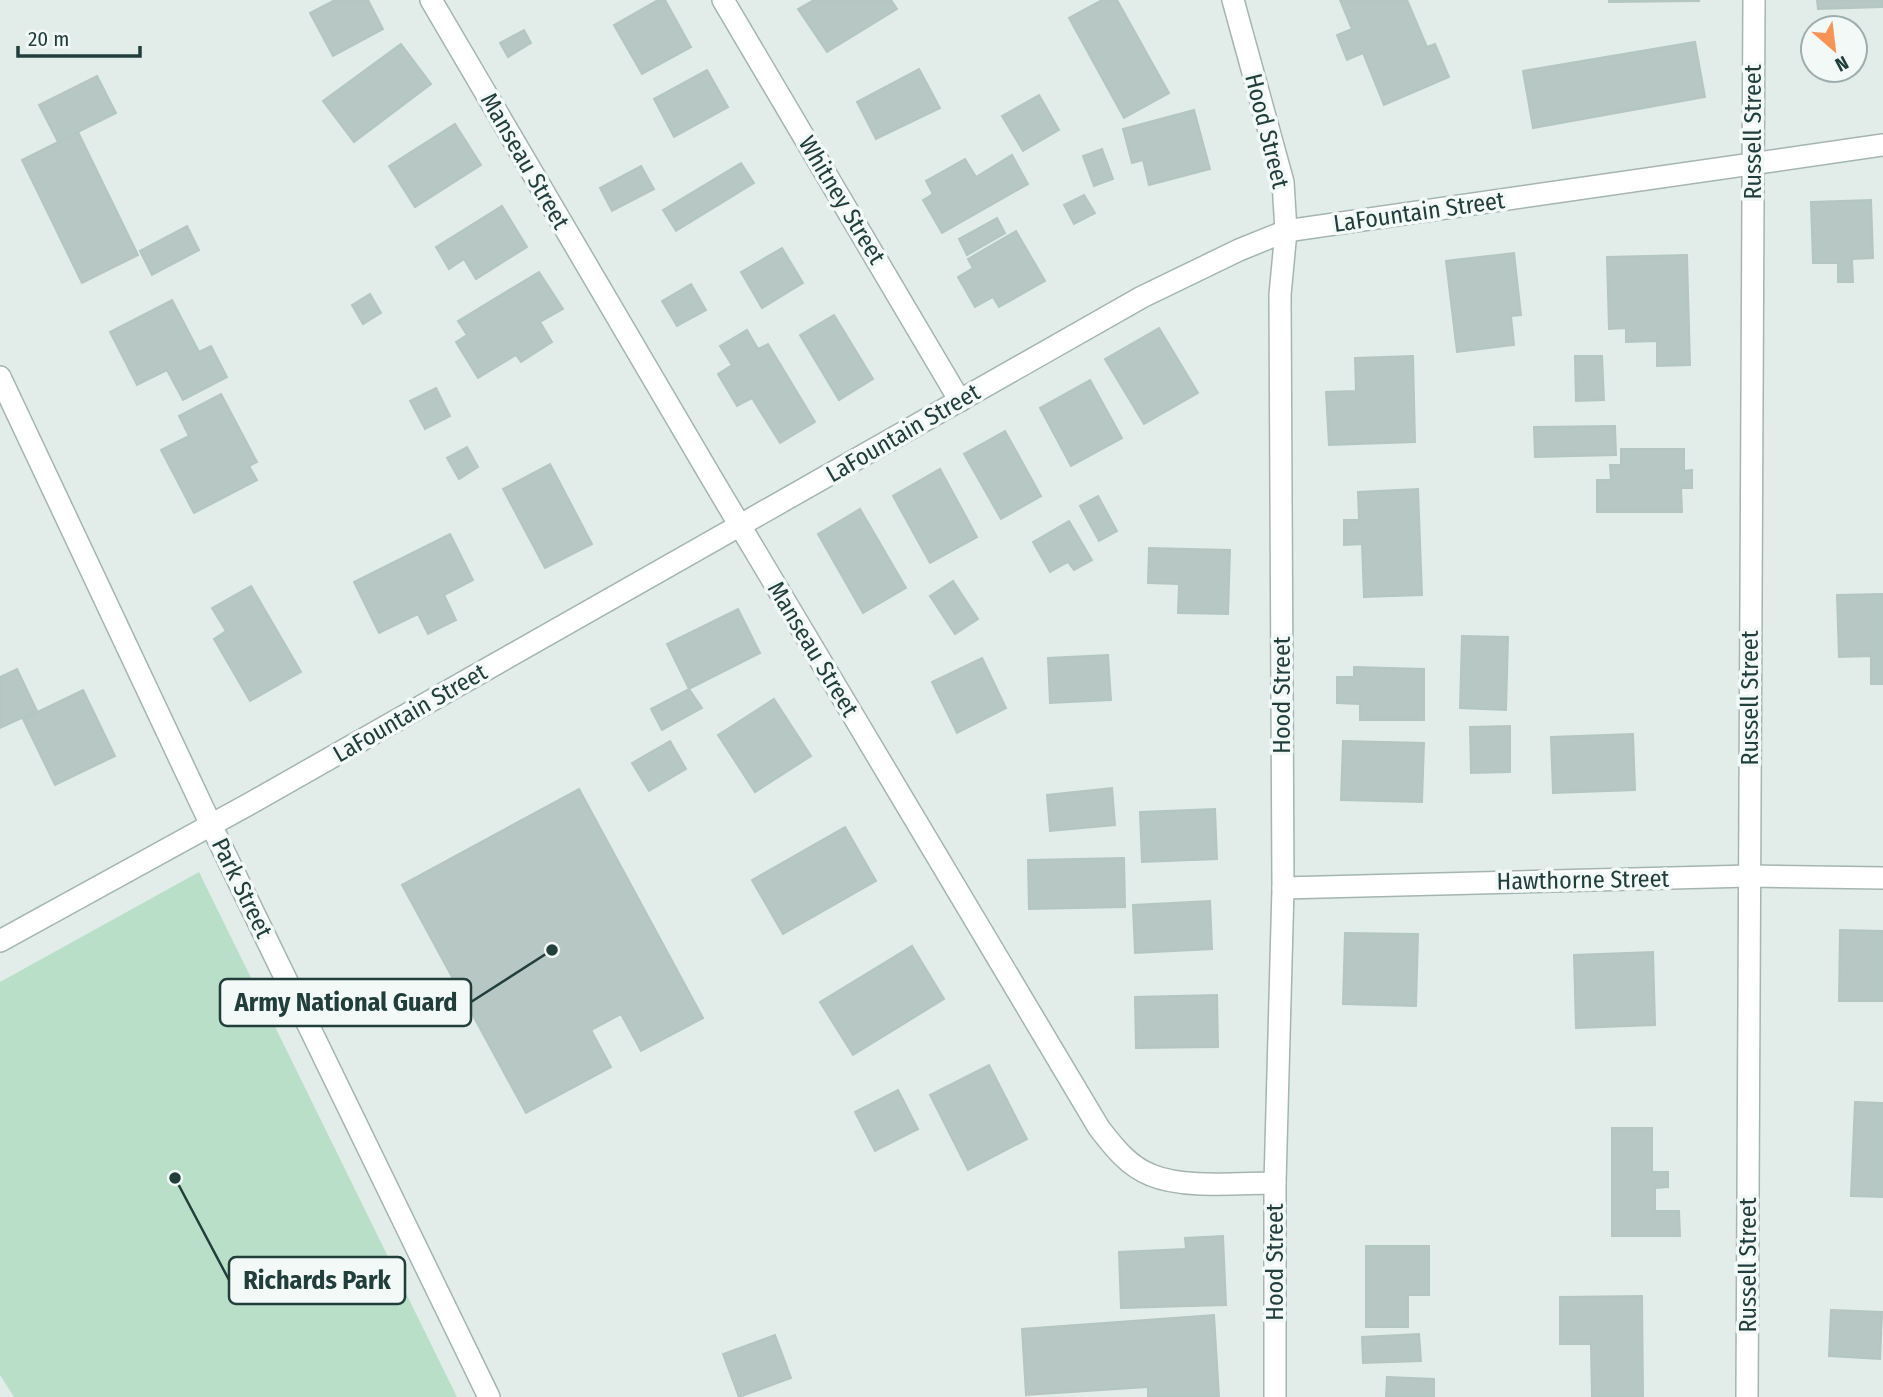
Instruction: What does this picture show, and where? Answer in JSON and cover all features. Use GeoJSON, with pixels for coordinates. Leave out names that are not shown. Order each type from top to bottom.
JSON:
{"type":"FeatureCollection","features":[{"type":"Feature","properties":{"kind":"street","name":"Manseau Street"},"geometry":{"type":"LineString","coordinates":[[431,0],[740,526],[1092,1116],[1115,1149],[1133,1165],[1151,1175],[1174,1181],[1275,1182]]}},
{"type":"Feature","properties":{"kind":"street","name":"Whitney Street"},"geometry":{"type":"LineString","coordinates":[[723,0],[960,401]]}},
{"type":"Feature","properties":{"kind":"street","name":"Hood Street"},"geometry":{"type":"LineString","coordinates":[[1233,0],[1283,183],[1286,231],[1280,295],[1283,888],[1275,1182],[1275,1397]]}},
{"type":"Feature","properties":{"kind":"street","name":"Russell Street"},"geometry":{"type":"LineString","coordinates":[[1747,1397],[1754,0]]}},
{"type":"Feature","properties":{"kind":"street","name":"LaFountain Street"},"geometry":{"type":"LineString","coordinates":[[0,941],[211,825],[1142,297],[1239,250],[1286,231],[1883,145]]}},
{"type":"Feature","properties":{"kind":"street","name":"Park Street"},"geometry":{"type":"LineString","coordinates":[[0,377],[211,825],[489,1397]]}},
{"type":"Feature","properties":{"kind":"street","name":"Hawthorne Street"},"geometry":{"type":"LineString","coordinates":[[1283,888],[1750,876],[1883,878]]}},
{"type":"Feature","properties":{"kind":"green space"},"geometry":{"type":"Polygon","coordinates":[[[199,872],[457,1397],[14,1397],[0,1375],[0,982],[199,872]]]}},
{"type":"Feature","properties":{"kind":"building"},"geometry":{"type":"Polygon","coordinates":[[[335,0],[368,0],[383,29],[333,56],[310,13],[335,0]]]}},
{"type":"Feature","properties":{"kind":"building"},"geometry":{"type":"Polygon","coordinates":[[[658,0],[665,0],[691,47],[642,74],[614,25],[658,0]]]}},
{"type":"Feature","properties":{"kind":"building"},"geometry":{"type":"Polygon","coordinates":[[[814,0],[891,0],[897,9],[827,52],[798,9],[814,0]]]}},
{"type":"Feature","properties":{"kind":"building"},"geometry":{"type":"Polygon","coordinates":[[[1102,0],[1117,0],[1169,93],[1124,118],[1069,18],[1102,0]]]}},
{"type":"Feature","properties":{"kind":"building"},"geometry":{"type":"Polygon","coordinates":[[[1340,0],[1407,0],[1427,47],[1435,44],[1449,77],[1384,105],[1363,53],[1347,60],[1337,35],[1352,29],[1340,0]]]}},
{"type":"Feature","properties":{"kind":"building"},"geometry":{"type":"Polygon","coordinates":[[[1699,0],[1699,1],[1609,2],[1699,0]]]}},
{"type":"Feature","properties":{"kind":"building"},"geometry":{"type":"Polygon","coordinates":[[[1817,0],[1883,0],[1883,7],[1818,9],[1817,0]]]}},
{"type":"Feature","properties":{"kind":"building"},"geometry":{"type":"Polygon","coordinates":[[[524,30],[531,43],[508,57],[500,43],[524,30]]]}},
{"type":"Feature","properties":{"kind":"building"},"geometry":{"type":"Polygon","coordinates":[[[1695,42],[1705,97],[1533,128],[1523,71],[1695,42]]]}},
{"type":"Feature","properties":{"kind":"building"},"geometry":{"type":"Polygon","coordinates":[[[401,44],[431,84],[354,142],[323,101],[401,44]]]}},
{"type":"Feature","properties":{"kind":"building"},"geometry":{"type":"Polygon","coordinates":[[[919,69],[940,108],[876,139],[857,102],[919,69]]]}},
{"type":"Feature","properties":{"kind":"building"},"geometry":{"type":"Polygon","coordinates":[[[707,70],[728,107],[674,137],[654,99],[707,70]]]}},
{"type":"Feature","properties":{"kind":"building"},"geometry":{"type":"Polygon","coordinates":[[[97,76],[116,113],[58,142],[39,105],[97,76]]]}},
{"type":"Feature","properties":{"kind":"building"},"geometry":{"type":"Polygon","coordinates":[[[1039,95],[1059,130],[1023,151],[1002,116],[1039,95]]]}},
{"type":"Feature","properties":{"kind":"building"},"geometry":{"type":"Polygon","coordinates":[[[1194,110],[1210,169],[1149,185],[1143,160],[1132,163],[1123,129],[1194,110]]]}},
{"type":"Feature","properties":{"kind":"building"},"geometry":{"type":"Polygon","coordinates":[[[455,124],[481,165],[415,207],[389,166],[455,124]]]}},
{"type":"Feature","properties":{"kind":"building"},"geometry":{"type":"Polygon","coordinates":[[[78,132],[138,255],[82,283],[22,160],[78,132]]]}},
{"type":"Feature","properties":{"kind":"building"},"geometry":{"type":"Polygon","coordinates":[[[1102,149],[1113,179],[1094,186],[1083,156],[1102,149]]]}},
{"type":"Feature","properties":{"kind":"building"},"geometry":{"type":"Polygon","coordinates":[[[1012,155],[1028,184],[942,233],[923,200],[933,194],[926,181],[965,159],[976,177],[1012,155]]]}},
{"type":"Feature","properties":{"kind":"building"},"geometry":{"type":"Polygon","coordinates":[[[741,163],[754,183],[676,231],[663,210],[741,163]]]}},
{"type":"Feature","properties":{"kind":"building"},"geometry":{"type":"Polygon","coordinates":[[[641,166],[654,189],[612,211],[600,188],[641,166]]]}},
{"type":"Feature","properties":{"kind":"building"},"geometry":{"type":"Polygon","coordinates":[[[1084,195],[1095,213],[1074,224],[1064,205],[1084,195]]]}},
{"type":"Feature","properties":{"kind":"building"},"geometry":{"type":"Polygon","coordinates":[[[1871,200],[1873,258],[1852,259],[1853,282],[1838,282],[1838,263],[1813,263],[1811,202],[1871,200]]]}},
{"type":"Feature","properties":{"kind":"building"},"geometry":{"type":"Polygon","coordinates":[[[502,206],[527,247],[476,279],[464,259],[449,269],[436,247],[502,206]]]}},
{"type":"Feature","properties":{"kind":"building"},"geometry":{"type":"Polygon","coordinates":[[[997,218],[1005,233],[967,255],[959,239],[997,218]]]}},
{"type":"Feature","properties":{"kind":"building"},"geometry":{"type":"Polygon","coordinates":[[[187,226],[199,250],[152,275],[140,251],[187,226]]]}},
{"type":"Feature","properties":{"kind":"building"},"geometry":{"type":"Polygon","coordinates":[[[1016,231],[1045,281],[999,307],[993,297],[975,307],[958,277],[973,268],[968,259],[1016,231]]]}},
{"type":"Feature","properties":{"kind":"building"},"geometry":{"type":"Polygon","coordinates":[[[782,248],[803,283],[762,308],[741,272],[782,248]]]}},
{"type":"Feature","properties":{"kind":"building"},"geometry":{"type":"Polygon","coordinates":[[[1514,253],[1521,315],[1511,316],[1514,345],[1457,352],[1446,261],[1514,253]]]}},
{"type":"Feature","properties":{"kind":"building"},"geometry":{"type":"Polygon","coordinates":[[[1687,255],[1690,365],[1657,366],[1657,341],[1626,342],[1626,328],[1609,329],[1607,257],[1687,255]]]}},
{"type":"Feature","properties":{"kind":"building"},"geometry":{"type":"Polygon","coordinates":[[[539,272],[563,309],[540,322],[552,342],[521,362],[516,355],[478,378],[456,342],[467,335],[458,321],[539,272]]]}},
{"type":"Feature","properties":{"kind":"building"},"geometry":{"type":"Polygon","coordinates":[[[691,284],[706,310],[677,326],[662,301],[691,284]]]}},
{"type":"Feature","properties":{"kind":"building"},"geometry":{"type":"Polygon","coordinates":[[[370,294],[381,313],[363,324],[352,305],[370,294]]]}},
{"type":"Feature","properties":{"kind":"building"},"geometry":{"type":"Polygon","coordinates":[[[172,300],[199,352],[211,346],[227,377],[183,400],[167,370],[137,385],[110,332],[172,300]]]}},
{"type":"Feature","properties":{"kind":"building"},"geometry":{"type":"Polygon","coordinates":[[[834,315],[873,379],[839,400],[800,335],[834,315]]]}},
{"type":"Feature","properties":{"kind":"building"},"geometry":{"type":"Polygon","coordinates":[[[1159,328],[1198,393],[1144,424],[1105,359],[1159,328]]]}},
{"type":"Feature","properties":{"kind":"building"},"geometry":{"type":"Polygon","coordinates":[[[747,330],[758,349],[768,344],[815,422],[780,443],[752,398],[737,406],[718,374],[732,365],[720,346],[747,330]]]}},
{"type":"Feature","properties":{"kind":"building"},"geometry":{"type":"Polygon","coordinates":[[[1413,356],[1415,442],[1329,445],[1326,392],[1356,391],[1355,358],[1413,356]]]}},
{"type":"Feature","properties":{"kind":"building"},"geometry":{"type":"Polygon","coordinates":[[[1575,356],[1602,356],[1604,400],[1576,401],[1575,356]]]}},
{"type":"Feature","properties":{"kind":"building"},"geometry":{"type":"Polygon","coordinates":[[[1090,380],[1122,438],[1071,466],[1040,408],[1090,380]]]}},
{"type":"Feature","properties":{"kind":"building"},"geometry":{"type":"Polygon","coordinates":[[[436,388],[450,416],[425,429],[410,401],[436,388]]]}},
{"type":"Feature","properties":{"kind":"building"},"geometry":{"type":"Polygon","coordinates":[[[221,394],[257,462],[249,466],[257,480],[194,513],[161,450],[189,436],[179,416],[221,394]]]}},
{"type":"Feature","properties":{"kind":"building"},"geometry":{"type":"Polygon","coordinates":[[[1615,426],[1616,455],[1535,457],[1534,427],[1615,426]]]}},
{"type":"Feature","properties":{"kind":"building"},"geometry":{"type":"Polygon","coordinates":[[[1005,431],[1041,496],[1001,519],[964,454],[1005,431]]]}},
{"type":"Feature","properties":{"kind":"building"},"geometry":{"type":"Polygon","coordinates":[[[467,447],[478,467],[459,479],[447,458],[467,447]]]}},
{"type":"Feature","properties":{"kind":"building"},"geometry":{"type":"Polygon","coordinates":[[[1621,449],[1684,449],[1684,471],[1692,470],[1692,488],[1681,488],[1682,512],[1597,512],[1597,480],[1611,480],[1610,465],[1621,465],[1621,449]]]}},
{"type":"Feature","properties":{"kind":"building"},"geometry":{"type":"Polygon","coordinates":[[[550,464],[592,544],[545,568],[503,489],[550,464]]]}},
{"type":"Feature","properties":{"kind":"building"},"geometry":{"type":"Polygon","coordinates":[[[940,469],[977,537],[930,563],[893,496],[940,469]]]}},
{"type":"Feature","properties":{"kind":"building"},"geometry":{"type":"Polygon","coordinates":[[[1418,489],[1422,595],[1364,597],[1362,544],[1344,545],[1344,520],[1359,520],[1358,492],[1418,489]]]}},
{"type":"Feature","properties":{"kind":"building"},"geometry":{"type":"Polygon","coordinates":[[[1098,496],[1117,531],[1099,541],[1080,506],[1098,496]]]}},
{"type":"Feature","properties":{"kind":"building"},"geometry":{"type":"Polygon","coordinates":[[[860,509],[906,588],[863,613],[818,534],[860,509]]]}},
{"type":"Feature","properties":{"kind":"building"},"geometry":{"type":"Polygon","coordinates":[[[1069,521],[1092,560],[1074,570],[1068,562],[1050,572],[1033,542],[1069,521]]]}},
{"type":"Feature","properties":{"kind":"building"},"geometry":{"type":"Polygon","coordinates":[[[450,534],[473,580],[444,595],[456,620],[428,634],[418,614],[379,633],[354,582],[450,534]]]}},
{"type":"Feature","properties":{"kind":"building"},"geometry":{"type":"Polygon","coordinates":[[[1149,548],[1230,550],[1228,614],[1178,613],[1179,584],[1148,583],[1149,548]]]}},
{"type":"Feature","properties":{"kind":"building"},"geometry":{"type":"Polygon","coordinates":[[[953,581],[978,619],[955,634],[930,596],[953,581]]]}},
{"type":"Feature","properties":{"kind":"building"},"geometry":{"type":"Polygon","coordinates":[[[251,586],[301,672],[250,701],[214,639],[226,631],[212,608],[251,586]]]}},
{"type":"Feature","properties":{"kind":"building"},"geometry":{"type":"Polygon","coordinates":[[[1883,594],[1883,684],[1871,684],[1871,656],[1839,657],[1837,595],[1883,594]]]}},
{"type":"Feature","properties":{"kind":"building"},"geometry":{"type":"Polygon","coordinates":[[[738,609],[760,653],[689,689],[667,644],[738,609]]]}},
{"type":"Feature","properties":{"kind":"building"},"geometry":{"type":"Polygon","coordinates":[[[1462,636],[1508,637],[1506,710],[1460,708],[1462,636]]]}},
{"type":"Feature","properties":{"kind":"building"},"geometry":{"type":"Polygon","coordinates":[[[1108,655],[1111,700],[1050,703],[1048,658],[1108,655]]]}},
{"type":"Feature","properties":{"kind":"building"},"geometry":{"type":"Polygon","coordinates":[[[982,658],[1006,708],[957,733],[932,682],[982,658]]]}},
{"type":"Feature","properties":{"kind":"building"},"geometry":{"type":"Polygon","coordinates":[[[1354,667],[1424,669],[1424,720],[1360,720],[1360,704],[1337,703],[1337,677],[1354,677],[1354,667]]]}},
{"type":"Feature","properties":{"kind":"building"},"geometry":{"type":"Polygon","coordinates":[[[17,669],[37,711],[0,728],[0,677],[17,669]]]}},
{"type":"Feature","properties":{"kind":"building"},"geometry":{"type":"Polygon","coordinates":[[[689,689],[702,708],[662,730],[651,709],[689,689]]]}},
{"type":"Feature","properties":{"kind":"building"},"geometry":{"type":"Polygon","coordinates":[[[83,690],[115,756],[55,785],[23,719],[83,690]]]}},
{"type":"Feature","properties":{"kind":"building"},"geometry":{"type":"Polygon","coordinates":[[[774,699],[811,756],[755,792],[718,735],[774,699]]]}},
{"type":"Feature","properties":{"kind":"building"},"geometry":{"type":"Polygon","coordinates":[[[1510,726],[1510,772],[1471,773],[1470,727],[1510,726]]]}},
{"type":"Feature","properties":{"kind":"building"},"geometry":{"type":"Polygon","coordinates":[[[1633,734],[1635,790],[1553,793],[1551,737],[1633,734]]]}},
{"type":"Feature","properties":{"kind":"building"},"geometry":{"type":"Polygon","coordinates":[[[670,741],[686,769],[649,791],[632,763],[670,741]]]}},
{"type":"Feature","properties":{"kind":"building"},"geometry":{"type":"Polygon","coordinates":[[[1343,741],[1424,743],[1422,802],[1341,800],[1343,741]]]}},
{"type":"Feature","properties":{"kind":"building"},"geometry":{"type":"Polygon","coordinates":[[[1112,788],[1115,825],[1050,831],[1047,795],[1112,788]]]}},
{"type":"Feature","properties":{"kind":"building"},"geometry":{"type":"Polygon","coordinates":[[[579,789],[703,1018],[641,1051],[621,1014],[591,1030],[611,1067],[526,1113],[402,885],[579,789]]]}},
{"type":"Feature","properties":{"kind":"building"},"geometry":{"type":"Polygon","coordinates":[[[1215,809],[1217,859],[1142,862],[1140,812],[1215,809]]]}},
{"type":"Feature","properties":{"kind":"building"},"geometry":{"type":"Polygon","coordinates":[[[845,827],[876,881],[783,934],[752,880],[845,827]]]}},
{"type":"Feature","properties":{"kind":"building"},"geometry":{"type":"Polygon","coordinates":[[[1124,858],[1125,907],[1029,909],[1028,860],[1124,858]]]}},
{"type":"Feature","properties":{"kind":"building"},"geometry":{"type":"Polygon","coordinates":[[[1210,901],[1212,949],[1135,953],[1133,905],[1210,901]]]}},
{"type":"Feature","properties":{"kind":"building"},"geometry":{"type":"Polygon","coordinates":[[[1840,930],[1883,931],[1883,1001],[1839,1001],[1840,930]]]}},
{"type":"Feature","properties":{"kind":"building"},"geometry":{"type":"Polygon","coordinates":[[[1345,933],[1418,934],[1416,1006],[1343,1004],[1345,933]]]}},
{"type":"Feature","properties":{"kind":"building"},"geometry":{"type":"Polygon","coordinates":[[[912,946],[944,999],[853,1055],[820,1002],[912,946]]]}},
{"type":"Feature","properties":{"kind":"building"},"geometry":{"type":"Polygon","coordinates":[[[1653,952],[1655,1025],[1576,1028],[1574,955],[1653,952]]]}},
{"type":"Feature","properties":{"kind":"building"},"geometry":{"type":"Polygon","coordinates":[[[1217,995],[1218,1047],[1136,1048],[1135,997],[1217,995]]]}},
{"type":"Feature","properties":{"kind":"building"},"geometry":{"type":"Polygon","coordinates":[[[989,1065],[1027,1139],[968,1170],[930,1095],[989,1065]]]}},
{"type":"Feature","properties":{"kind":"building"},"geometry":{"type":"Polygon","coordinates":[[[898,1090],[918,1129],[875,1151],[855,1112],[898,1090]]]}},
{"type":"Feature","properties":{"kind":"building"},"geometry":{"type":"Polygon","coordinates":[[[1855,1102],[1883,1103],[1883,1197],[1851,1196],[1855,1102]]]}},
{"type":"Feature","properties":{"kind":"building"},"geometry":{"type":"Polygon","coordinates":[[[1612,1128],[1652,1128],[1652,1172],[1668,1172],[1668,1187],[1655,1188],[1655,1211],[1679,1211],[1680,1236],[1612,1236],[1612,1128]]]}},
{"type":"Feature","properties":{"kind":"building"},"geometry":{"type":"Polygon","coordinates":[[[1223,1236],[1226,1305],[1121,1308],[1119,1252],[1186,1249],[1185,1238],[1223,1236]]]}},
{"type":"Feature","properties":{"kind":"building"},"geometry":{"type":"Polygon","coordinates":[[[1366,1246],[1429,1246],[1429,1295],[1408,1295],[1408,1327],[1366,1327],[1366,1246]]]}},
{"type":"Feature","properties":{"kind":"building"},"geometry":{"type":"Polygon","coordinates":[[[1642,1296],[1643,1397],[1592,1397],[1591,1344],[1560,1344],[1560,1297],[1642,1296]]]}},
{"type":"Feature","properties":{"kind":"building"},"geometry":{"type":"Polygon","coordinates":[[[1831,1310],[1882,1312],[1880,1359],[1829,1356],[1831,1310]]]}},
{"type":"Feature","properties":{"kind":"building"},"geometry":{"type":"Polygon","coordinates":[[[1214,1315],[1219,1397],[1148,1397],[1148,1387],[1026,1395],[1022,1329],[1214,1315]]]}},
{"type":"Feature","properties":{"kind":"building"},"geometry":{"type":"Polygon","coordinates":[[[1419,1334],[1421,1361],[1363,1363],[1362,1337],[1419,1334]]]}},
{"type":"Feature","properties":{"kind":"building"},"geometry":{"type":"Polygon","coordinates":[[[775,1335],[791,1378],[739,1397],[723,1354],[775,1335]]]}},
{"type":"Feature","properties":{"kind":"building"},"geometry":{"type":"Polygon","coordinates":[[[1387,1377],[1434,1379],[1434,1397],[1386,1397],[1387,1377]]]}},
{"type":"Feature","properties":{"kind":"place","name":"Army National Guard"},"geometry":{"type":"Point","coordinates":[552,950]}},
{"type":"Feature","properties":{"kind":"place","name":"Richards Park"},"geometry":{"type":"Point","coordinates":[175,1178]}}]}
